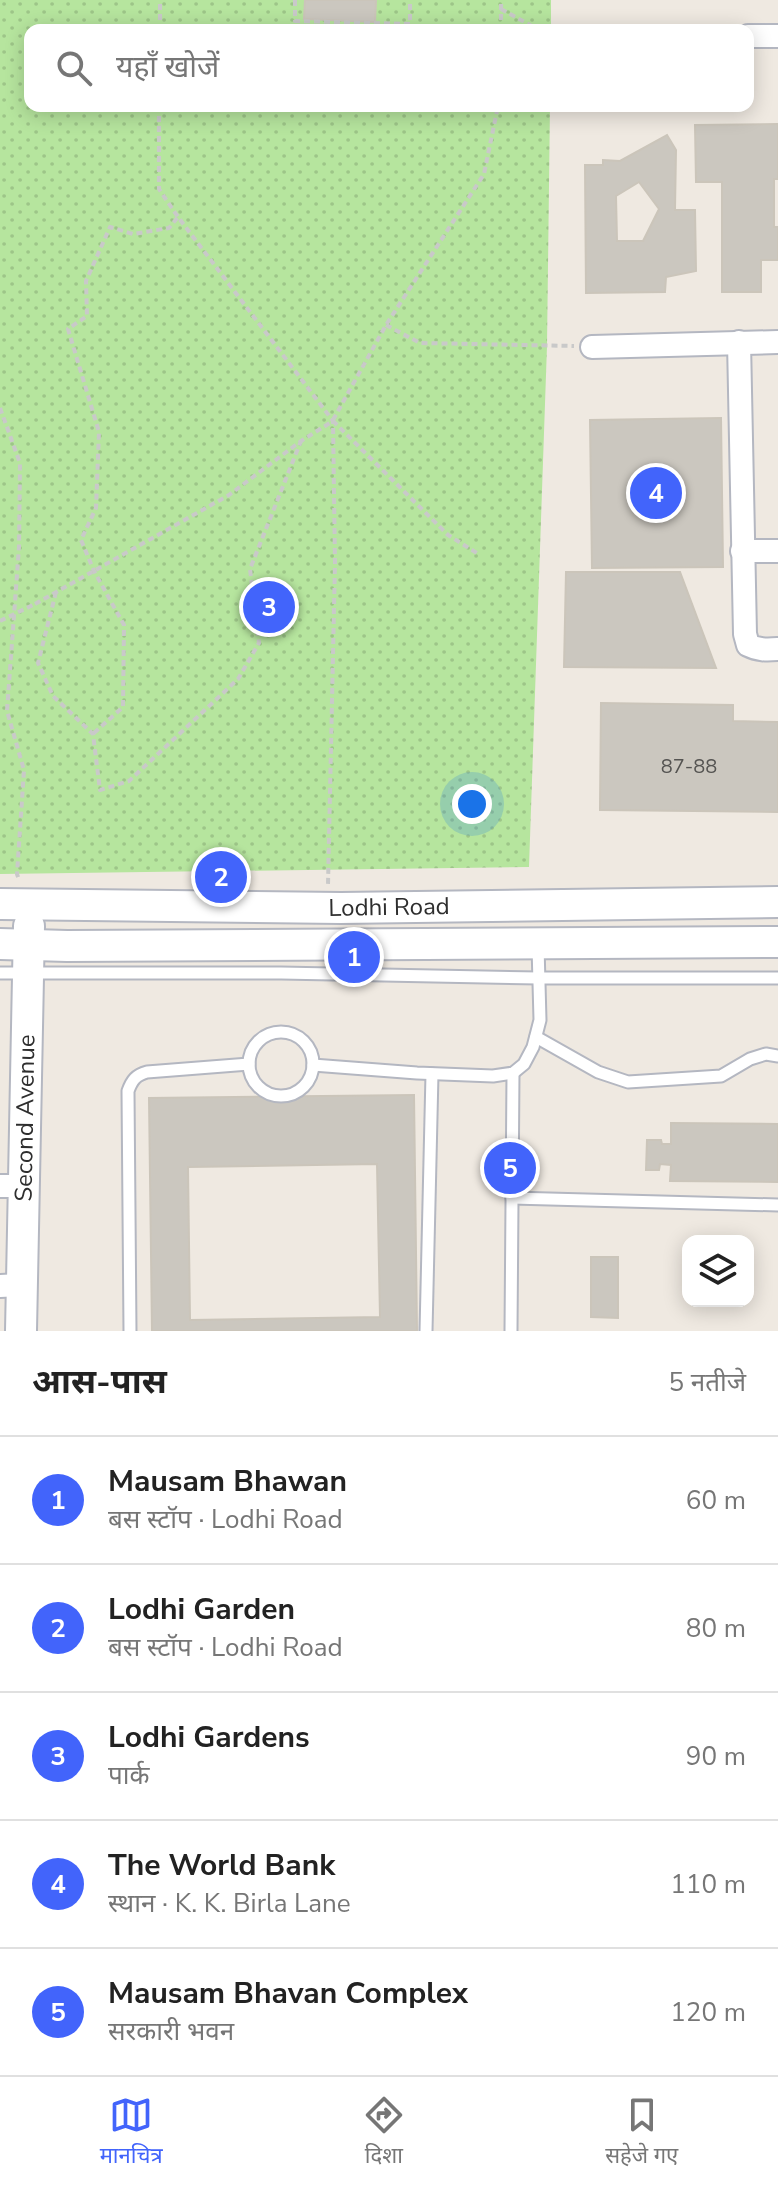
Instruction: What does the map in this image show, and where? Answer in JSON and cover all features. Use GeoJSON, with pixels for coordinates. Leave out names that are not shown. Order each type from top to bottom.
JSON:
{"type":"FeatureCollection","features":[{"type":"Feature","properties":{"kind":"main road","name":"Lodhi Road"},"geometry":{"type":"LineString","coordinates":[[14,904],[327,908],[778,902]]}},
{"type":"Feature","properties":{"kind":"main road","name":"Second Avenue"},"geometry":{"type":"LineString","coordinates":[[14,904],[10,1286],[21,1331]]}},
{"type":"Feature","properties":{"kind":"main road","name":"Lodhi Road"},"geometry":{"type":"LineString","coordinates":[[14,958],[67,946],[778,942]]}},
{"type":"Feature","properties":{"kind":"street"},"geometry":{"type":"LineString","coordinates":[[754,36],[778,36]]}},
{"type":"Feature","properties":{"kind":"street"},"geometry":{"type":"LineString","coordinates":[[739,342],[745,634],[748,645],[762,650],[778,649]]}},
{"type":"Feature","properties":{"kind":"street"},"geometry":{"type":"LineString","coordinates":[[592,347],[778,342]]}},
{"type":"Feature","properties":{"kind":"street"},"geometry":{"type":"LineString","coordinates":[[742,551],[778,551]]}},
{"type":"Feature","properties":{"kind":"lane"},"geometry":{"type":"LineString","coordinates":[[313,1065],[432,1074],[493,1076],[513,1073],[524,1064],[533,1047],[540,1020],[538,943]]}},
{"type":"Feature","properties":{"kind":"lane"},"geometry":{"type":"LineString","coordinates":[[14,958],[281,973],[538,978],[778,978]]}},
{"type":"Feature","properties":{"kind":"lane"},"geometry":{"type":"LineString","coordinates":[[281,1032],[300,1038],[311,1054],[313,1065],[305,1085],[286,1096],[275,1096],[256,1084],[249,1064],[251,1054],[262,1038],[281,1032]]}},
{"type":"Feature","properties":{"kind":"lane"},"geometry":{"type":"LineString","coordinates":[[536,1037],[598,1072],[628,1082],[721,1076],[750,1059],[766,1054],[778,1056]]}},
{"type":"Feature","properties":{"kind":"lane"},"geometry":{"type":"LineString","coordinates":[[130,1331],[128,1091],[131,1082],[137,1075],[147,1072],[249,1064]]}},
{"type":"Feature","properties":{"kind":"lane"},"geometry":{"type":"LineString","coordinates":[[511,1331],[513,1073]]}},
{"type":"Feature","properties":{"kind":"lane"},"geometry":{"type":"LineString","coordinates":[[426,1331],[432,1074]]}},
{"type":"Feature","properties":{"kind":"lane"},"geometry":{"type":"LineString","coordinates":[[512,1198],[778,1205]]}},
{"type":"Feature","properties":{"kind":"path"},"geometry":{"type":"LineString","coordinates":[[160,0],[160,24]]}},
{"type":"Feature","properties":{"kind":"path"},"geometry":{"type":"LineString","coordinates":[[295,0],[295,21],[410,24],[410,0]]}},
{"type":"Feature","properties":{"kind":"path"},"geometry":{"type":"LineString","coordinates":[[501,0],[501,24]]}},
{"type":"Feature","properties":{"kind":"path"},"geometry":{"type":"LineString","coordinates":[[501,9],[528,24]]}},
{"type":"Feature","properties":{"kind":"path"},"geometry":{"type":"LineString","coordinates":[[159,112],[159,189],[178,217],[333,421],[448,535],[480,555]]}},
{"type":"Feature","properties":{"kind":"path"},"geometry":{"type":"LineString","coordinates":[[0,621],[229,495],[333,421],[386,325],[484,174],[497,112]]}},
{"type":"Feature","properties":{"kind":"path"},"geometry":{"type":"LineString","coordinates":[[93,734],[123,707],[124,625],[81,540],[96,508],[99,432],[68,329],[87,316],[86,281],[110,227],[133,234],[169,228],[178,217]]}},
{"type":"Feature","properties":{"kind":"path"},"geometry":{"type":"LineString","coordinates":[[386,325],[420,343],[592,347]]}},
{"type":"Feature","properties":{"kind":"path"},"geometry":{"type":"LineString","coordinates":[[0,408],[20,463],[19,547],[7,711],[24,770],[14,904]]}},
{"type":"Feature","properties":{"kind":"path"},"geometry":{"type":"LineString","coordinates":[[327,908],[335,563],[333,421]]}},
{"type":"Feature","properties":{"kind":"path"},"geometry":{"type":"LineString","coordinates":[[56,592],[38,663],[53,696],[93,734],[100,790],[129,781],[238,679],[259,643],[250,569],[301,441]]}},
{"type":"Feature","properties":{"kind":"green space"},"geometry":{"type":"Polygon","coordinates":[[[0,0],[551,0],[551,24],[24,24],[24,112],[550,112],[547,346],[529,867],[0,874],[0,0]]]}},
{"type":"Feature","properties":{"kind":"building"},"geometry":{"type":"Polygon","coordinates":[[[305,0],[376,0],[375,22],[304,19],[305,0]]]}},
{"type":"Feature","properties":{"kind":"building"},"geometry":{"type":"Polygon","coordinates":[[[778,124],[774,227],[778,227],[778,260],[761,260],[761,292],[722,292],[722,182],[696,182],[695,125],[778,124]]]}},
{"type":"Feature","properties":{"kind":"building"},"geometry":{"type":"Polygon","coordinates":[[[667,135],[676,150],[675,210],[695,210],[696,271],[666,277],[665,292],[586,293],[585,165],[603,165],[603,160],[620,161],[667,135]],[[639,182],[616,196],[617,241],[643,241],[659,209],[639,182]]]}},
{"type":"Feature","properties":{"kind":"building"},"geometry":{"type":"Polygon","coordinates":[[[721,418],[723,567],[592,568],[590,420],[721,418]]]}},
{"type":"Feature","properties":{"kind":"building"},"geometry":{"type":"Polygon","coordinates":[[[566,572],[680,572],[716,668],[564,667],[566,572]]]}},
{"type":"Feature","properties":{"kind":"building"},"geometry":{"type":"Polygon","coordinates":[[[601,703],[733,705],[733,721],[778,722],[778,812],[600,810],[601,703]]]}},
{"type":"Feature","properties":{"kind":"building"},"geometry":{"type":"Polygon","coordinates":[[[414,1095],[417,1331],[152,1331],[149,1098],[414,1095]],[[377,1164],[188,1167],[190,1320],[380,1317],[377,1164]]]}},
{"type":"Feature","properties":{"kind":"building"},"geometry":{"type":"Polygon","coordinates":[[[671,1123],[778,1124],[778,1182],[670,1181],[671,1165],[660,1164],[659,1170],[646,1170],[647,1140],[671,1144],[671,1123]]]}},
{"type":"Feature","properties":{"kind":"building"},"geometry":{"type":"Polygon","coordinates":[[[591,1257],[618,1257],[618,1318],[591,1317],[591,1257]]]}},
{"type":"Feature","properties":{"kind":"place","name":"The World Bank"},"geometry":{"type":"Point","coordinates":[656,493]}},
{"type":"Feature","properties":{"kind":"place","name":"Lodhi Gardens"},"geometry":{"type":"Point","coordinates":[269,607]}},
{"type":"Feature","properties":{"kind":"place","name":"Lodhi Garden"},"geometry":{"type":"Point","coordinates":[221,877]}},
{"type":"Feature","properties":{"kind":"place","name":"Mausam Bhawan"},"geometry":{"type":"Point","coordinates":[354,957]}},
{"type":"Feature","properties":{"kind":"place","name":"Mausam Bhavan Complex"},"geometry":{"type":"Point","coordinates":[510,1168]}}]}
